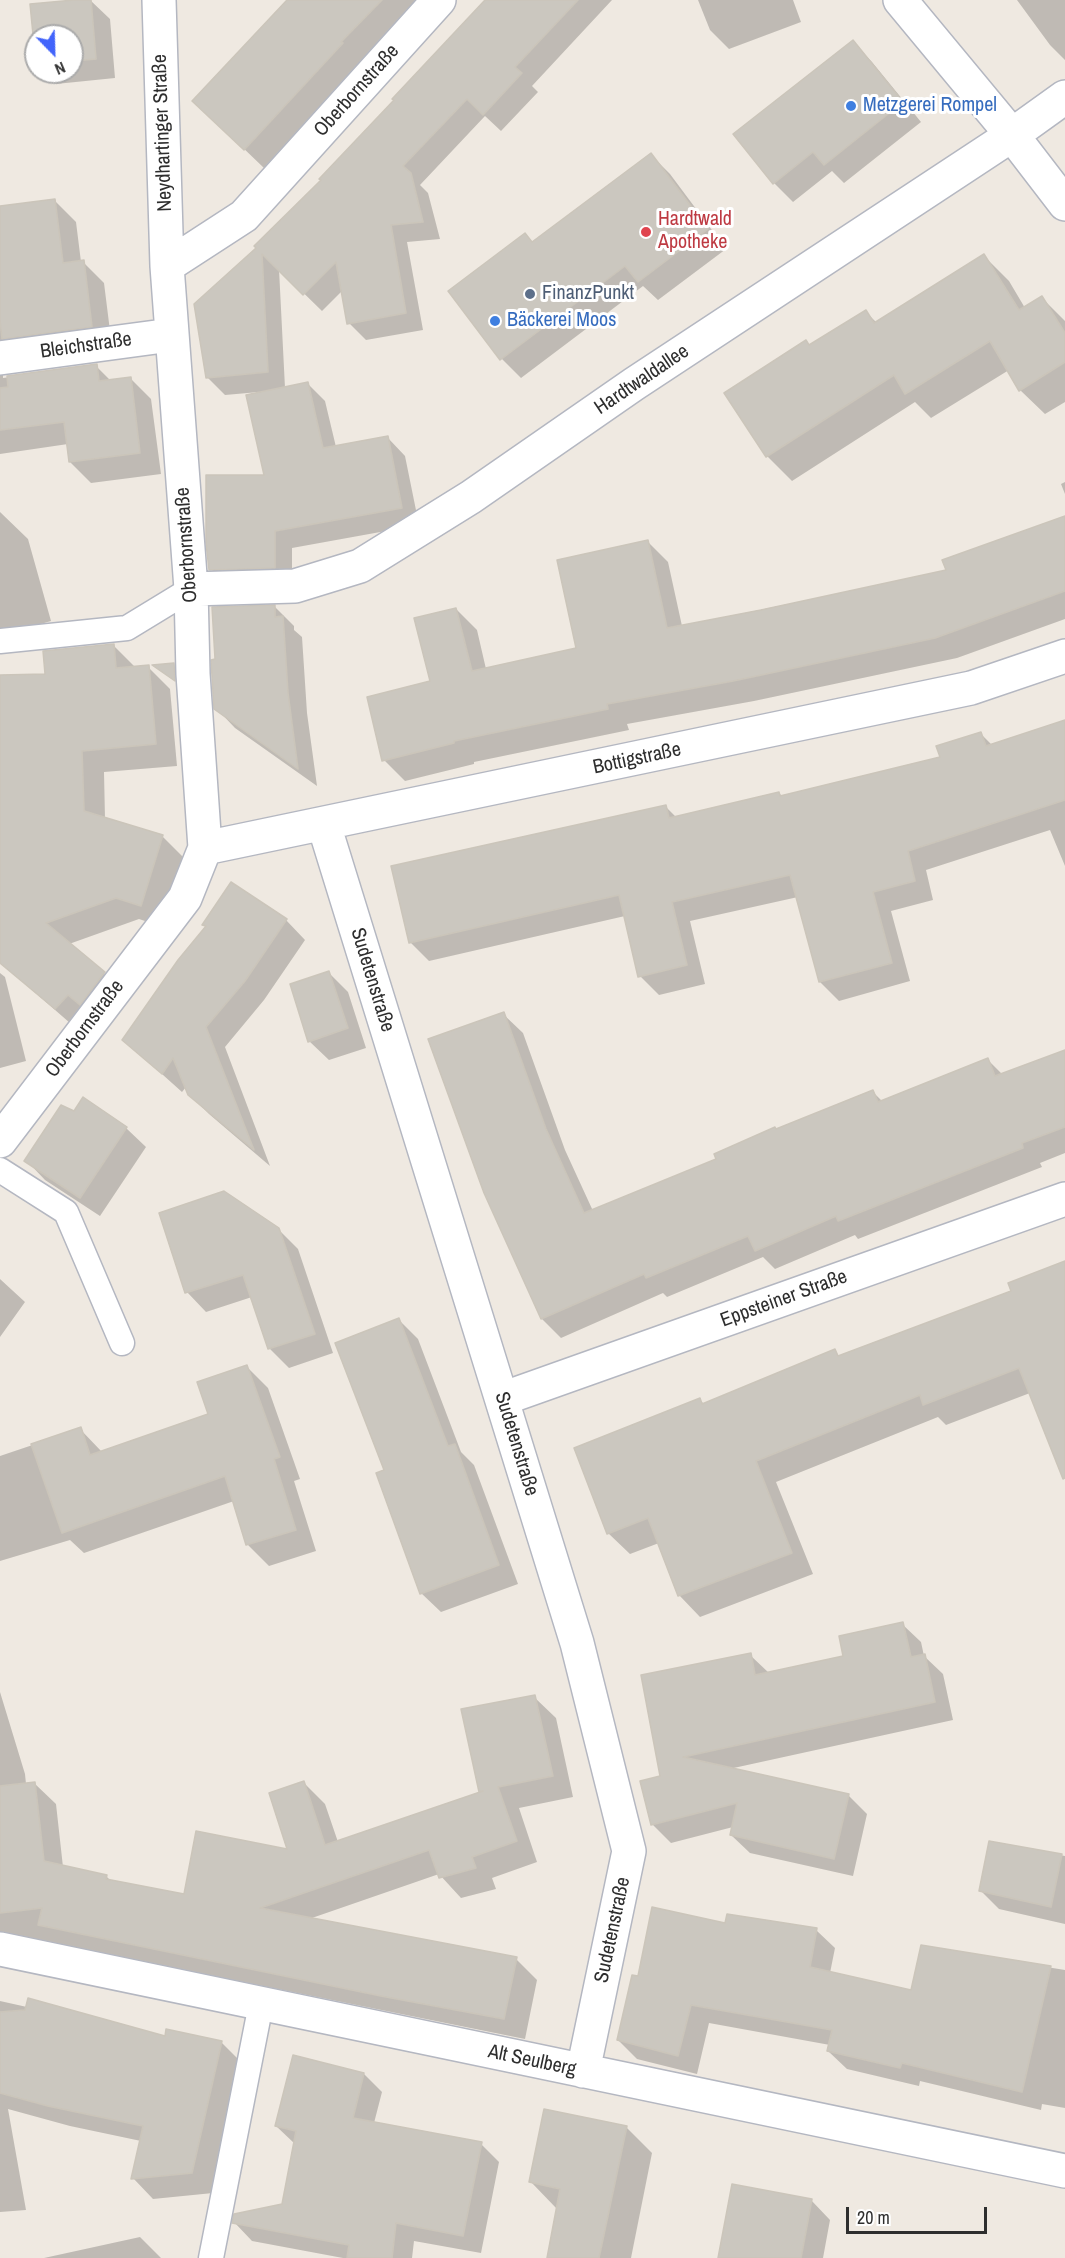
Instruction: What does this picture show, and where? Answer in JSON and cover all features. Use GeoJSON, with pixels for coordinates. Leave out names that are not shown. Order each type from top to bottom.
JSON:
{"type":"FeatureCollection","features":[{"type":"Feature","properties":{"kind":"street","name":"Neydhartinger Straße"},"geometry":{"type":"LineString","coordinates":[[159,0],[167,266]]}},
{"type":"Feature","properties":{"kind":"street","name":"Oberbornstraße"},"geometry":{"type":"LineString","coordinates":[[0,1141],[185,898],[205,848],[193,674],[191,589],[167,266],[244,216],[440,0]]}},
{"type":"Feature","properties":{"kind":"street"},"geometry":{"type":"LineString","coordinates":[[900,0],[1012,135],[1065,204]]}},
{"type":"Feature","properties":{"kind":"street","name":"Hardtwaldallee"},"geometry":{"type":"LineString","coordinates":[[191,589],[295,586],[360,566],[471,497],[634,384],[1012,135],[1065,97]]}},
{"type":"Feature","properties":{"kind":"street","name":"Bleichstraße"},"geometry":{"type":"LineString","coordinates":[[0,358],[171,335]]}},
{"type":"Feature","properties":{"kind":"street","name":"Bottigstraße"},"geometry":{"type":"LineString","coordinates":[[205,848],[324,825],[971,688],[1065,656]]}},
{"type":"Feature","properties":{"kind":"street","name":"Sudetenstraße"},"geometry":{"type":"LineString","coordinates":[[324,825],[578,1643],[629,1851],[583,2071]]}},
{"type":"Feature","properties":{"kind":"street","name":"Eppsteiner Straße"},"geometry":{"type":"LineString","coordinates":[[502,1399],[1065,1199]]}},
{"type":"Feature","properties":{"kind":"street","name":"Alt Seulberg"},"geometry":{"type":"LineString","coordinates":[[0,1949],[1065,2171]]}},
{"type":"Feature","properties":{"kind":"lane"},"geometry":{"type":"LineString","coordinates":[[0,641],[127,628],[191,589]]}},
{"type":"Feature","properties":{"kind":"lane"},"geometry":{"type":"LineString","coordinates":[[0,1170],[66,1212],[122,1343]]}},
{"type":"Feature","properties":{"kind":"lane"},"geometry":{"type":"LineString","coordinates":[[211,2258],[261,2004]]}},
{"type":"Feature","properties":{"kind":"building"},"geometry":{"type":"Polygon","coordinates":[[[91,0],[96,59],[84,60],[84,24],[32,24],[30,4],[91,0]]]}},
{"type":"Feature","properties":{"kind":"building"},"geometry":{"type":"Polygon","coordinates":[[[287,0],[382,0],[244,150],[192,101],[287,0]]]}},
{"type":"Feature","properties":{"kind":"building"},"geometry":{"type":"Polygon","coordinates":[[[485,0],[578,0],[515,67],[522,73],[483,115],[467,99],[403,166],[411,173],[423,222],[391,225],[406,313],[347,324],[336,262],[303,295],[262,254],[268,372],[206,378],[194,304],[256,248],[254,246],[321,180],[319,179],[485,0]]]}},
{"type":"Feature","properties":{"kind":"building"},"geometry":{"type":"Polygon","coordinates":[[[853,40],[903,102],[824,165],[813,152],[773,184],[733,134],[853,40]]]}},
{"type":"Feature","properties":{"kind":"building"},"geometry":{"type":"Polygon","coordinates":[[[651,153],[708,229],[638,282],[625,266],[500,360],[448,291],[525,233],[532,242],[651,153]]]}},
{"type":"Feature","properties":{"kind":"building"},"geometry":{"type":"Polygon","coordinates":[[[55,199],[63,263],[84,260],[92,327],[2,339],[0,206],[55,199]]]}},
{"type":"Feature","properties":{"kind":"building"},"geometry":{"type":"Polygon","coordinates":[[[984,254],[1019,310],[1042,296],[1065,333],[1065,362],[1019,391],[990,341],[905,394],[894,375],[766,457],[724,393],[806,340],[809,345],[866,310],[874,323],[984,254]]]}},
{"type":"Feature","properties":{"kind":"building"},"geometry":{"type":"Polygon","coordinates":[[[97,364],[99,381],[131,377],[140,453],[69,462],[64,422],[0,430],[0,388],[8,387],[7,376],[97,364]]]}},
{"type":"Feature","properties":{"kind":"building"},"geometry":{"type":"Polygon","coordinates":[[[308,382],[323,448],[388,436],[402,508],[275,531],[275,568],[209,570],[206,543],[206,475],[264,475],[246,395],[308,382]]]}},
{"type":"Feature","properties":{"kind":"building"},"geometry":{"type":"Polygon","coordinates":[[[1065,516],[1065,591],[935,638],[733,681],[607,704],[608,709],[454,741],[454,743],[382,761],[367,697],[430,681],[414,618],[456,608],[472,671],[576,648],[557,560],[648,540],[667,628],[946,570],[942,560],[1065,516]]]}},
{"type":"Feature","properties":{"kind":"building"},"geometry":{"type":"Polygon","coordinates":[[[275,605],[275,617],[283,616],[288,693],[298,769],[214,709],[211,660],[215,659],[212,607],[275,605]]]}},
{"type":"Feature","properties":{"kind":"building"},"geometry":{"type":"Polygon","coordinates":[[[114,644],[116,668],[149,665],[156,744],[82,751],[84,811],[163,835],[141,906],[116,898],[46,923],[105,972],[80,1005],[68,995],[55,1009],[0,963],[0,675],[45,674],[43,651],[114,644]]]}},
{"type":"Feature","properties":{"kind":"building"},"geometry":{"type":"Polygon","coordinates":[[[174,663],[175,681],[152,665],[174,663]]]}},
{"type":"Feature","properties":{"kind":"building"},"geometry":{"type":"Polygon","coordinates":[[[1065,720],[1065,800],[908,851],[915,881],[873,892],[892,963],[819,982],[790,875],[672,902],[687,965],[638,977],[619,895],[409,943],[391,866],[666,805],[669,818],[779,792],[780,796],[940,757],[936,746],[981,732],[986,746],[1065,720]]]}},
{"type":"Feature","properties":{"kind":"building"},"geometry":{"type":"Polygon","coordinates":[[[231,882],[287,919],[245,981],[206,1027],[254,1150],[188,1095],[173,1058],[162,1074],[122,1040],[178,960],[206,926],[202,925],[231,882]]]}},
{"type":"Feature","properties":{"kind":"building"},"geometry":{"type":"Polygon","coordinates":[[[329,971],[348,1028],[308,1042],[290,984],[329,971]]]}},
{"type":"Feature","properties":{"kind":"building"},"geometry":{"type":"Polygon","coordinates":[[[504,1012],[546,1129],[584,1213],[716,1159],[714,1154],[775,1127],[776,1129],[873,1090],[878,1102],[988,1058],[995,1076],[1065,1050],[1065,1127],[1022,1143],[1023,1148],[838,1221],[836,1216],[755,1251],[748,1236],[646,1278],[644,1274],[541,1319],[484,1193],[428,1039],[504,1012]]]}},
{"type":"Feature","properties":{"kind":"building"},"geometry":{"type":"Polygon","coordinates":[[[83,1097],[127,1127],[80,1198],[24,1161],[61,1105],[74,1111],[83,1097]]]}},
{"type":"Feature","properties":{"kind":"building"},"geometry":{"type":"Polygon","coordinates":[[[224,1191],[279,1228],[315,1334],[268,1349],[243,1275],[185,1293],[159,1213],[224,1191]]]}},
{"type":"Feature","properties":{"kind":"building"},"geometry":{"type":"Polygon","coordinates":[[[1065,1261],[1065,1478],[1063,1479],[1019,1368],[923,1405],[920,1395],[756,1461],[792,1553],[678,1596],[648,1518],[607,1534],[574,1448],[700,1398],[702,1404],[835,1349],[838,1356],[1011,1291],[1008,1283],[1065,1261]]]}},
{"type":"Feature","properties":{"kind":"building"},"geometry":{"type":"Polygon","coordinates":[[[399,1318],[448,1446],[455,1444],[499,1565],[420,1594],[376,1473],[384,1470],[335,1343],[399,1318]]]}},
{"type":"Feature","properties":{"kind":"building"},"geometry":{"type":"Polygon","coordinates":[[[247,1365],[280,1457],[274,1459],[296,1530],[246,1545],[225,1476],[62,1533],[31,1444],[81,1427],[90,1455],[208,1414],[197,1382],[247,1365]]]}},
{"type":"Feature","properties":{"kind":"building"},"geometry":{"type":"Polygon","coordinates":[[[903,1622],[911,1657],[925,1654],[935,1702],[683,1757],[849,1794],[834,1859],[730,1835],[737,1803],[651,1825],[640,1781],[660,1776],[641,1675],[751,1653],[755,1675],[843,1656],[839,1636],[903,1622]]]}},
{"type":"Feature","properties":{"kind":"building"},"geometry":{"type":"Polygon","coordinates":[[[535,1695],[553,1776],[498,1787],[517,1841],[472,1857],[476,1868],[439,1878],[429,1850],[260,1908],[517,1957],[504,2019],[38,1925],[42,1908],[0,1913],[0,1786],[35,1782],[44,1861],[107,1875],[106,1879],[184,1894],[196,1831],[287,1849],[269,1793],[304,1781],[325,1845],[483,1791],[479,1792],[461,1709],[535,1695]]]}},
{"type":"Feature","properties":{"kind":"building"},"geometry":{"type":"Polygon","coordinates":[[[989,1841],[1062,1854],[1051,1907],[979,1891],[989,1841]]]}},
{"type":"Feature","properties":{"kind":"building"},"geometry":{"type":"Polygon","coordinates":[[[652,1907],[725,1923],[727,1914],[817,1928],[810,1967],[911,1990],[921,1945],[1051,1966],[1022,2092],[902,2063],[900,2068],[827,2051],[832,2030],[691,2005],[678,2056],[617,2040],[632,1975],[638,1976],[652,1907]]]}},
{"type":"Feature","properties":{"kind":"building"},"geometry":{"type":"Polygon","coordinates":[[[28,1998],[165,2036],[166,2029],[222,2041],[192,2173],[131,2179],[143,2126],[48,2106],[0,2093],[0,2012],[25,2010],[28,1998]]]}},
{"type":"Feature","properties":{"kind":"building"},"geometry":{"type":"Polygon","coordinates":[[[293,2055],[364,2073],[353,2118],[482,2142],[463,2236],[396,2223],[392,2258],[347,2258],[349,2245],[232,2223],[234,2214],[282,2204],[296,2131],[275,2126],[293,2055]]]}},
{"type":"Feature","properties":{"kind":"building"},"geometry":{"type":"Polygon","coordinates":[[[544,2109],[627,2126],[599,2258],[547,2258],[560,2189],[529,2182],[544,2109]]]}},
{"type":"Feature","properties":{"kind":"building"},"geometry":{"type":"Polygon","coordinates":[[[732,2184],[812,2199],[801,2258],[718,2258],[732,2184]]]}},
{"type":"Feature","properties":{"kind":"place","name":"Metzgerei Rompel"},"geometry":{"type":"Point","coordinates":[851,106]}},
{"type":"Feature","properties":{"kind":"place","name":"Hardtwald Apotheke"},"geometry":{"type":"Point","coordinates":[646,232]}},
{"type":"Feature","properties":{"kind":"place","name":"FinanzPunkt"},"geometry":{"type":"Point","coordinates":[530,294]}},
{"type":"Feature","properties":{"kind":"place","name":"Bäckerei Moos"},"geometry":{"type":"Point","coordinates":[495,321]}}]}
